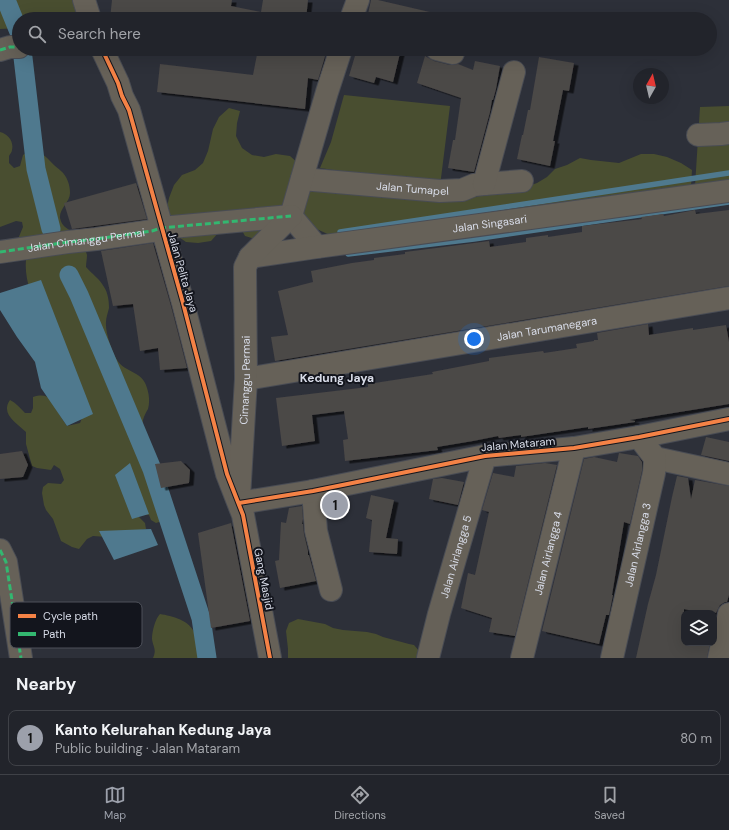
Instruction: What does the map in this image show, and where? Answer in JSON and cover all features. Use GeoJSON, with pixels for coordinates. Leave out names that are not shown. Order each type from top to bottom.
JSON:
{"type":"FeatureCollection","features":[{"type":"Feature","properties":{"kind":"street"},"geometry":{"type":"LineString","coordinates":[[84,0],[88,12]]}},
{"type":"Feature","properties":{"kind":"street"},"geometry":{"type":"LineString","coordinates":[[354,12],[358,0]]}},
{"type":"Feature","properties":{"kind":"street","name":"Jalan Pelita Jaya"},"geometry":{"type":"LineString","coordinates":[[105,56],[129,110],[185,310],[227,474],[239,503]]}},
{"type":"Feature","properties":{"kind":"street"},"geometry":{"type":"LineString","coordinates":[[250,257],[291,216],[339,56]]}},
{"type":"Feature","properties":{"kind":"street"},"geometry":{"type":"LineString","coordinates":[[484,184],[514,72]]}},
{"type":"Feature","properties":{"kind":"street"},"geometry":{"type":"LineString","coordinates":[[698,135],[729,133]]}},
{"type":"Feature","properties":{"kind":"street","name":"Jalan Tumapel"},"geometry":{"type":"LineString","coordinates":[[302,179],[440,191],[462,190],[474,185],[522,181]]}},
{"type":"Feature","properties":{"kind":"street","name":"Jalan Singasari"},"geometry":{"type":"LineString","coordinates":[[250,257],[317,246],[729,191]]}},
{"type":"Feature","properties":{"kind":"street"},"geometry":{"type":"LineString","coordinates":[[291,216],[317,246]]}},
{"type":"Feature","properties":{"kind":"street","name":"Jalan Cimanggu Permai"},"geometry":{"type":"LineString","coordinates":[[0,252],[152,231],[161,228],[291,216]]}},
{"type":"Feature","properties":{"kind":"street","name":"Cimanggu Permai"},"geometry":{"type":"LineString","coordinates":[[239,503],[246,379],[245,267],[250,257]]}},
{"type":"Feature","properties":{"kind":"street","name":"Jalan Tarumanegara"},"geometry":{"type":"LineString","coordinates":[[246,379],[729,298]]}},
{"type":"Feature","properties":{"kind":"street","name":"Jalan Mataram"},"geometry":{"type":"LineString","coordinates":[[239,503],[313,491],[485,456],[574,448],[639,437],[729,418]]}},
{"type":"Feature","properties":{"kind":"street"},"geometry":{"type":"LineString","coordinates":[[639,437],[655,458],[729,474]]}},
{"type":"Feature","properties":{"kind":"street","name":"Jalan Airlangga 4"},"geometry":{"type":"LineString","coordinates":[[522,658],[574,448]]}},
{"type":"Feature","properties":{"kind":"street","name":"Jalan Airlangga 5"},"geometry":{"type":"LineString","coordinates":[[428,658],[438,614],[485,456]]}},
{"type":"Feature","properties":{"kind":"street","name":"Jalan Airlangga 3"},"geometry":{"type":"LineString","coordinates":[[612,658],[653,480],[655,458]]}},
{"type":"Feature","properties":{"kind":"street"},"geometry":{"type":"LineString","coordinates":[[313,491],[316,531],[330,590]]}},
{"type":"Feature","properties":{"kind":"street","name":"Gang Masjid"},"geometry":{"type":"LineString","coordinates":[[239,503],[243,515],[270,658]]}},
{"type":"Feature","properties":{"kind":"street"},"geometry":{"type":"LineString","coordinates":[[0,550],[6,562],[12,602]]}},
{"type":"Feature","properties":{"kind":"street"},"geometry":{"type":"LineString","coordinates":[[719,658],[729,614]]}},
{"type":"Feature","properties":{"kind":"street"},"geometry":{"type":"LineString","coordinates":[[19,648],[20,658]]}},
{"type":"Feature","properties":{"kind":"green space"},"geometry":{"type":"Polygon","coordinates":[[[0,0],[85,0],[88,12],[12,12],[12,28],[0,29],[0,0]]]}},
{"type":"Feature","properties":{"kind":"green space"},"geometry":{"type":"Polygon","coordinates":[[[344,95],[450,106],[440,186],[320,168],[331,142],[344,95]]]}},
{"type":"Feature","properties":{"kind":"green space"},"geometry":{"type":"Polygon","coordinates":[[[729,106],[729,180],[695,186],[700,107],[729,106]]]}},
{"type":"Feature","properties":{"kind":"green space"},"geometry":{"type":"Polygon","coordinates":[[[229,108],[240,111],[236,136],[242,148],[252,155],[264,157],[276,154],[290,156],[300,165],[415,199],[444,202],[457,201],[523,188],[537,183],[547,177],[555,169],[580,158],[619,163],[641,154],[654,154],[667,157],[692,170],[691,187],[332,236],[310,226],[299,223],[272,244],[245,236],[239,225],[220,231],[211,241],[198,243],[186,242],[176,235],[166,212],[169,198],[174,185],[182,175],[195,170],[203,163],[208,151],[213,129],[219,117],[229,108]]]}},
{"type":"Feature","properties":{"kind":"green space"},"geometry":{"type":"Polygon","coordinates":[[[0,132],[6,134],[11,141],[12,152],[9,156],[9,163],[14,168],[20,166],[23,155],[34,151],[45,156],[63,173],[66,178],[69,184],[70,196],[61,212],[61,221],[83,246],[87,255],[86,267],[100,281],[106,292],[109,308],[106,326],[109,342],[117,360],[124,367],[142,378],[145,382],[148,393],[149,406],[143,420],[143,434],[147,450],[158,463],[159,468],[156,484],[165,505],[164,518],[162,521],[156,523],[151,520],[149,515],[135,513],[145,523],[146,529],[107,537],[93,536],[87,539],[79,549],[61,541],[53,519],[44,505],[42,493],[43,487],[48,483],[61,484],[64,480],[60,469],[54,465],[51,470],[32,466],[26,444],[26,432],[14,422],[7,410],[7,405],[10,400],[25,413],[31,413],[33,408],[33,397],[46,396],[49,398],[67,426],[80,423],[82,418],[30,291],[26,276],[26,260],[23,256],[18,239],[23,227],[22,222],[16,221],[0,227],[0,132]]]}},
{"type":"Feature","properties":{"kind":"green space"},"geometry":{"type":"Polygon","coordinates":[[[160,614],[185,622],[193,629],[203,658],[153,658],[155,650],[152,639],[155,622],[160,614]]]}},
{"type":"Feature","properties":{"kind":"green space"},"geometry":{"type":"Polygon","coordinates":[[[298,619],[325,624],[333,628],[343,630],[376,634],[414,645],[420,652],[422,658],[288,658],[286,631],[289,623],[298,619]]]}},
{"type":"Feature","properties":{"kind":"water"},"geometry":{"type":"Polygon","coordinates":[[[41,280],[93,414],[67,426],[41,388],[35,362],[0,310],[0,293],[41,280]]]}},
{"type":"Feature","properties":{"kind":"water"},"geometry":{"type":"Polygon","coordinates":[[[130,463],[149,514],[132,519],[115,475],[130,463]]]}},
{"type":"Feature","properties":{"kind":"water"},"geometry":{"type":"Polygon","coordinates":[[[151,529],[158,545],[114,560],[99,531],[151,529]]]}},
{"type":"Feature","properties":{"kind":"building"},"geometry":{"type":"Polygon","coordinates":[[[112,0],[232,0],[231,6],[261,12],[111,12],[112,0]]]}},
{"type":"Feature","properties":{"kind":"building"},"geometry":{"type":"Polygon","coordinates":[[[263,0],[308,0],[307,12],[261,12],[263,0]]]}},
{"type":"Feature","properties":{"kind":"building"},"geometry":{"type":"Polygon","coordinates":[[[371,0],[378,0],[430,12],[368,12],[371,0]]]}},
{"type":"Feature","properties":{"kind":"building"},"geometry":{"type":"Polygon","coordinates":[[[257,56],[325,56],[318,80],[308,78],[305,109],[157,92],[160,64],[253,75],[257,56]]]}},
{"type":"Feature","properties":{"kind":"building"},"geometry":{"type":"Polygon","coordinates":[[[355,56],[399,56],[393,82],[376,77],[374,83],[349,76],[355,56]]]}},
{"type":"Feature","properties":{"kind":"building"},"geometry":{"type":"Polygon","coordinates":[[[425,56],[434,61],[450,65],[458,64],[473,70],[475,61],[500,66],[496,89],[474,172],[448,168],[453,140],[455,140],[461,98],[417,83],[425,56]]]}},
{"type":"Feature","properties":{"kind":"building"},"geometry":{"type":"Polygon","coordinates":[[[539,57],[574,63],[569,91],[563,90],[553,141],[555,141],[550,166],[517,159],[528,110],[530,110],[539,57]]]}},
{"type":"Feature","properties":{"kind":"building"},"geometry":{"type":"Polygon","coordinates":[[[136,183],[147,219],[72,229],[64,203],[136,183]]]}},
{"type":"Feature","properties":{"kind":"building"},"geometry":{"type":"Polygon","coordinates":[[[695,210],[696,214],[729,210],[729,286],[275,361],[271,337],[288,335],[278,291],[313,282],[311,271],[374,260],[374,258],[405,254],[405,252],[489,241],[490,247],[526,242],[526,238],[548,235],[548,237],[582,232],[582,226],[642,219],[641,217],[663,214],[664,216],[695,210]]]}},
{"type":"Feature","properties":{"kind":"building"},"geometry":{"type":"Polygon","coordinates":[[[153,243],[187,368],[160,370],[158,348],[140,351],[133,304],[113,306],[101,251],[153,243]]]}},
{"type":"Feature","properties":{"kind":"building"},"geometry":{"type":"Polygon","coordinates":[[[648,324],[649,335],[693,328],[693,330],[726,325],[729,342],[729,404],[630,420],[635,422],[588,429],[588,427],[521,437],[521,435],[499,438],[498,436],[437,447],[438,450],[345,461],[343,440],[348,439],[344,411],[312,415],[315,441],[282,446],[276,398],[368,387],[368,384],[433,374],[432,372],[489,361],[489,358],[543,351],[544,353],[577,348],[576,344],[598,340],[597,333],[648,324]]]}},
{"type":"Feature","properties":{"kind":"building"},"geometry":{"type":"Polygon","coordinates":[[[706,437],[729,442],[729,461],[701,455],[706,437]]]}},
{"type":"Feature","properties":{"kind":"building"},"geometry":{"type":"Polygon","coordinates":[[[22,451],[28,465],[23,477],[0,479],[0,454],[22,451]]]}},
{"type":"Feature","properties":{"kind":"building"},"geometry":{"type":"Polygon","coordinates":[[[619,453],[638,456],[642,462],[642,471],[630,524],[624,522],[609,615],[606,615],[599,644],[542,631],[584,459],[594,457],[617,462],[619,453]]]}},
{"type":"Feature","properties":{"kind":"building"},"geometry":{"type":"Polygon","coordinates":[[[181,461],[190,470],[189,483],[161,488],[155,464],[181,461]]]}},
{"type":"Feature","properties":{"kind":"building"},"geometry":{"type":"Polygon","coordinates":[[[545,463],[557,465],[515,636],[489,632],[492,618],[461,608],[468,573],[475,575],[489,512],[482,510],[493,473],[514,477],[516,466],[545,463]]]}},
{"type":"Feature","properties":{"kind":"building"},"geometry":{"type":"Polygon","coordinates":[[[677,476],[688,478],[691,499],[695,480],[729,486],[729,595],[727,602],[720,605],[717,611],[681,610],[681,646],[709,646],[707,658],[636,658],[656,575],[677,476]]]}},
{"type":"Feature","properties":{"kind":"building"},"geometry":{"type":"Polygon","coordinates":[[[442,478],[464,482],[458,505],[429,499],[433,479],[442,478]]]}},
{"type":"Feature","properties":{"kind":"building"},"geometry":{"type":"Polygon","coordinates":[[[371,495],[394,500],[386,538],[398,539],[397,554],[369,552],[372,520],[366,518],[371,495]]]}},
{"type":"Feature","properties":{"kind":"building"},"geometry":{"type":"Polygon","coordinates":[[[302,506],[302,524],[308,555],[316,581],[280,588],[275,561],[279,560],[281,522],[286,523],[289,508],[302,506]]]}},
{"type":"Feature","properties":{"kind":"building"},"geometry":{"type":"Polygon","coordinates":[[[231,523],[250,621],[211,628],[198,533],[231,523]]]}},
{"type":"Feature","properties":{"kind":"waterway"},"geometry":{"type":"LineString","coordinates":[[6,0],[12,15]]}},
{"type":"Feature","properties":{"kind":"waterway"},"geometry":{"type":"LineString","coordinates":[[23,56],[36,169],[51,229]]}},
{"type":"Feature","properties":{"kind":"waterway"},"geometry":{"type":"LineString","coordinates":[[340,232],[729,173]]}},
{"type":"Feature","properties":{"kind":"waterway"},"geometry":{"type":"LineString","coordinates":[[348,254],[474,239],[729,202]]}},
{"type":"Feature","properties":{"kind":"waterway"},"geometry":{"type":"LineString","coordinates":[[69,275],[79,295],[152,469],[201,618],[207,658]]}},
{"type":"Feature","properties":{"kind":"marked path"},"geometry":{"type":"LineString","coordinates":[[0,50],[12,47]]}},
{"type":"Feature","properties":{"kind":"marked path"},"geometry":{"type":"LineString","coordinates":[[0,252],[152,231],[161,228],[291,216]]}},
{"type":"Feature","properties":{"kind":"marked path"},"geometry":{"type":"LineString","coordinates":[[0,550],[6,562],[12,602]]}},
{"type":"Feature","properties":{"kind":"marked path"},"geometry":{"type":"LineString","coordinates":[[19,648],[21,658]]}},
{"type":"Feature","properties":{"kind":"cycle path"},"geometry":{"type":"LineString","coordinates":[[105,56],[129,110],[183,303],[227,474],[243,515],[270,658]]}},
{"type":"Feature","properties":{"kind":"cycle path"},"geometry":{"type":"LineString","coordinates":[[239,503],[313,491],[485,456],[574,448],[729,419]]}},
{"type":"Feature","properties":{"kind":"place","name":"Kanto Kelurahan Kedung Jaya"},"geometry":{"type":"Point","coordinates":[335,505]}},
{"type":"Feature","properties":{"kind":"district","name":"Kedung Jaya"},"geometry":{"type":"Point","coordinates":[337,378]}}]}
